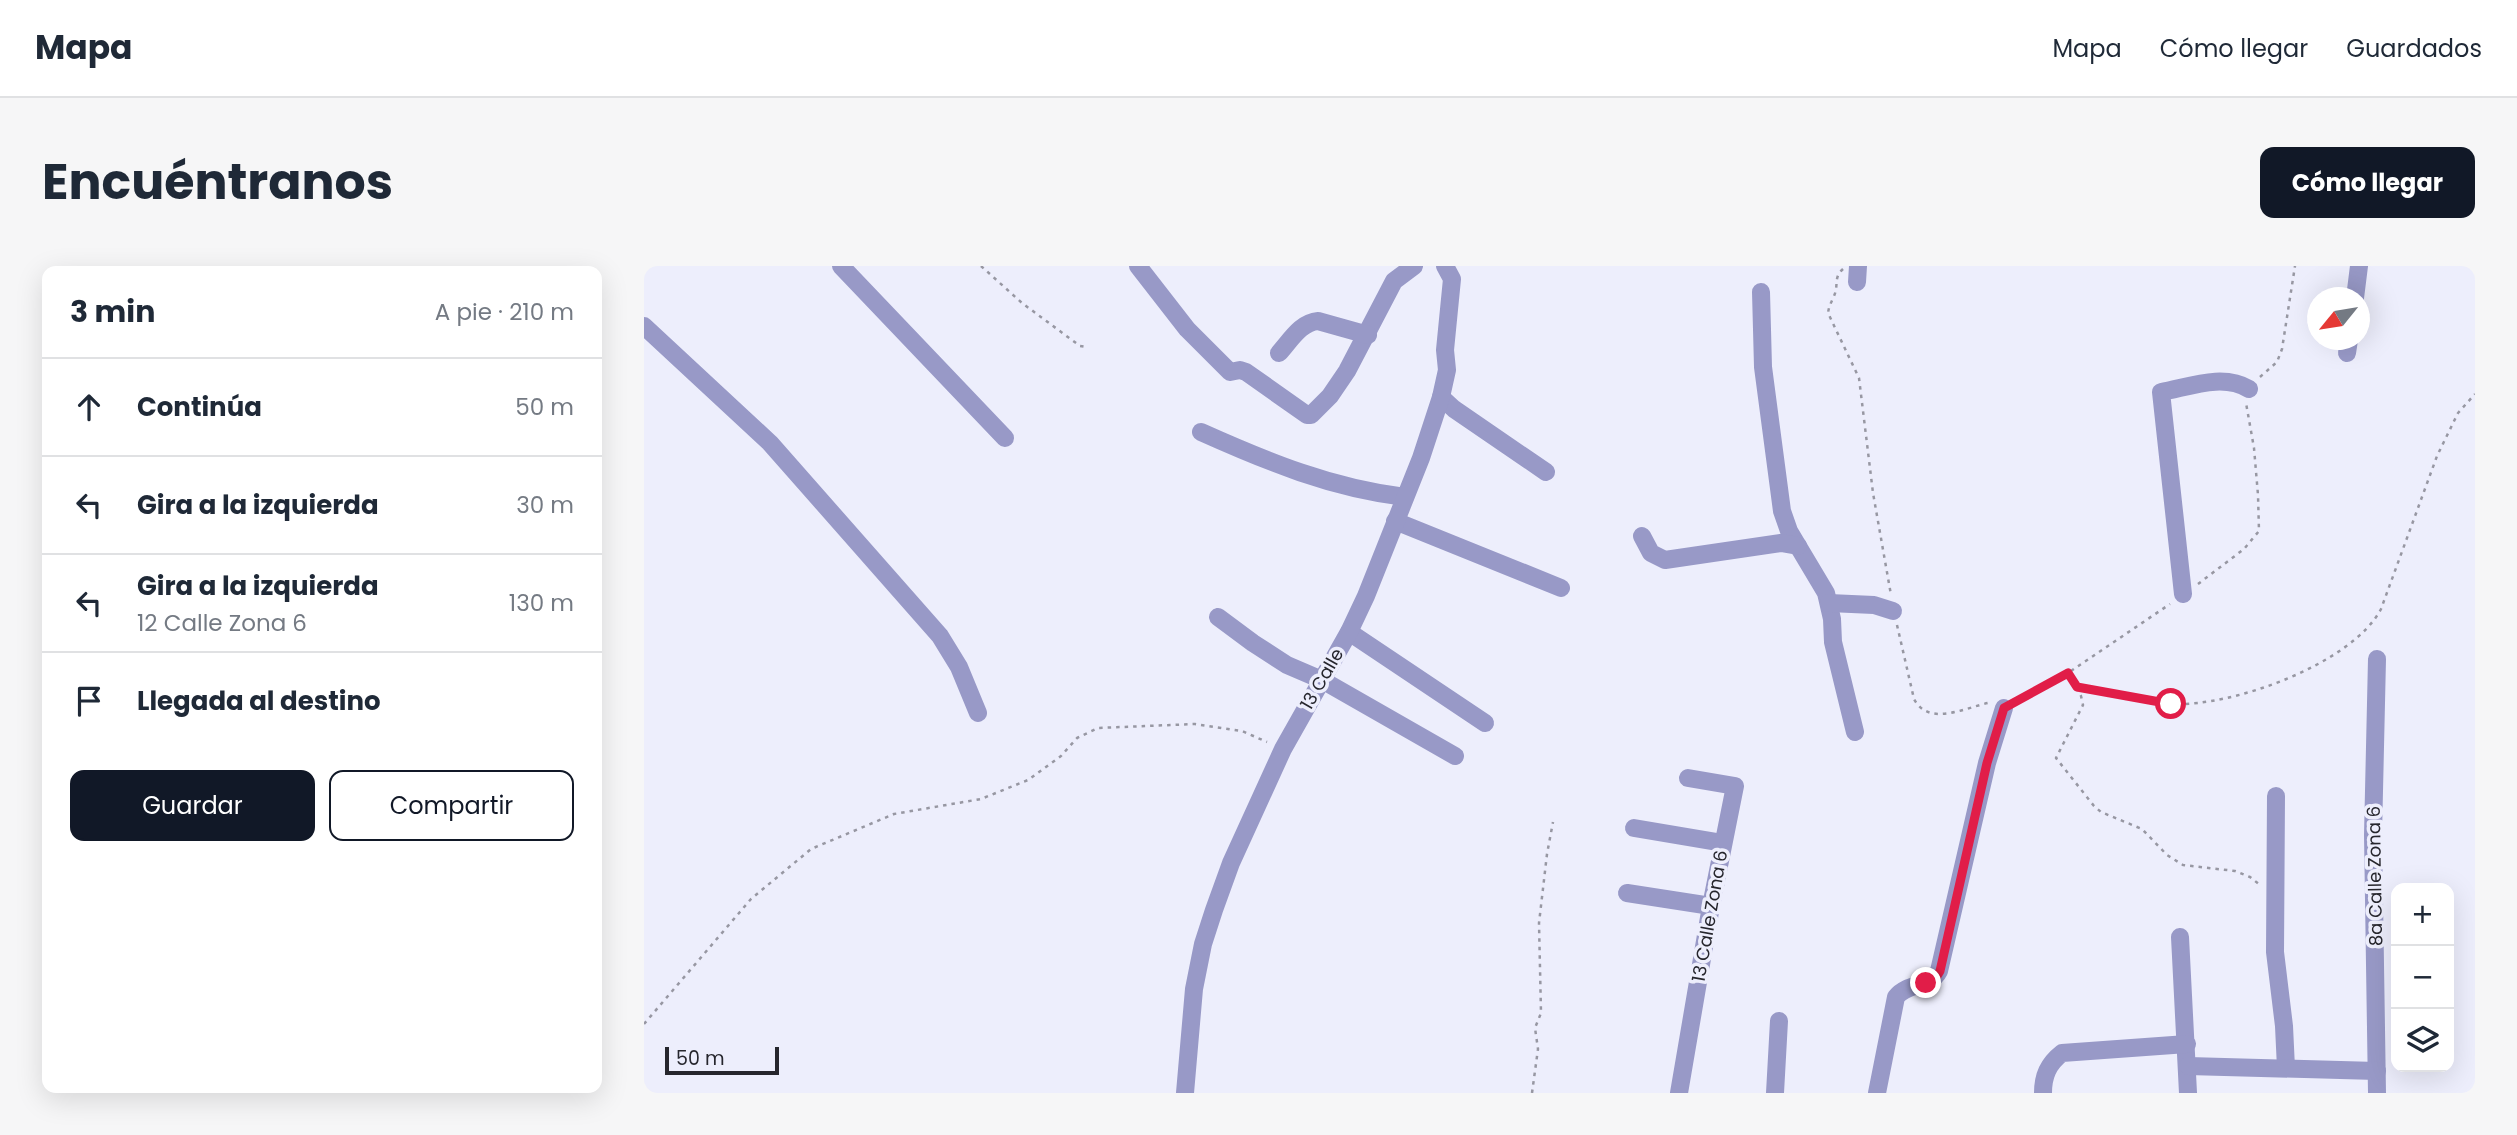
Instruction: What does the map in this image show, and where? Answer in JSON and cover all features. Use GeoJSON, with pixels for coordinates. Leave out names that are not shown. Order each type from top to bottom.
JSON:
{"type":"FeatureCollection","features":[{"type":"Feature","properties":{"kind":"street"},"geometry":{"type":"LineString","coordinates":[[841,266],[1005,438]]}},
{"type":"Feature","properties":{"kind":"street"},"geometry":{"type":"LineString","coordinates":[[1138,266],[1187,329],[1230,372],[1240,369],[1247,372],[1307,415],[1314,414],[1330,396],[1368,335],[1394,281],[1414,266]]}},
{"type":"Feature","properties":{"kind":"street","name":"13 Calle"},"geometry":{"type":"LineString","coordinates":[[1185,1093],[1193,1000],[1203,944],[1231,863],[1283,750],[1349,632],[1422,458],[1447,370],[1445,350],[1452,279],[1446,266]]}},
{"type":"Feature","properties":{"kind":"street"},"geometry":{"type":"LineString","coordinates":[[2356,287],[2359,266]]}},
{"type":"Feature","properties":{"kind":"street"},"geometry":{"type":"LineString","coordinates":[[1761,292],[1763,367],[1782,511],[1789,531],[1826,593],[1833,642],[1855,732]]}},
{"type":"Feature","properties":{"kind":"street"},"geometry":{"type":"LineString","coordinates":[[1279,353],[1301,328],[1310,322],[1318,321],[1368,335]]}},
{"type":"Feature","properties":{"kind":"street"},"geometry":{"type":"LineString","coordinates":[[644,326],[770,443],[853,535],[950,650],[978,713]]}},
{"type":"Feature","properties":{"kind":"street"},"geometry":{"type":"LineString","coordinates":[[2183,594],[2161,392],[2220,381],[2231,381],[2249,389]]}},
{"type":"Feature","properties":{"kind":"street"},"geometry":{"type":"LineString","coordinates":[[1441,397],[1454,409],[1546,472]]}},
{"type":"Feature","properties":{"kind":"street"},"geometry":{"type":"LineString","coordinates":[[1201,432],[1317,480],[1405,497]]}},
{"type":"Feature","properties":{"kind":"street"},"geometry":{"type":"LineString","coordinates":[[1395,521],[1560,588]]}},
{"type":"Feature","properties":{"kind":"street"},"geometry":{"type":"LineString","coordinates":[[1642,536],[1651,553],[1665,560],[1781,542],[1798,546]]}},
{"type":"Feature","properties":{"kind":"street"},"geometry":{"type":"LineString","coordinates":[[1829,603],[1874,605],[1893,611]]}},
{"type":"Feature","properties":{"kind":"street"},"geometry":{"type":"LineString","coordinates":[[1218,617],[1287,664],[1322,680],[1455,756]]}},
{"type":"Feature","properties":{"kind":"street"},"geometry":{"type":"LineString","coordinates":[[1349,632],[1485,723]]}},
{"type":"Feature","properties":{"kind":"street","name":"8a Calle Zona 6"},"geometry":{"type":"LineString","coordinates":[[2377,659],[2373,835],[2377,1093]]}},
{"type":"Feature","properties":{"kind":"street"},"geometry":{"type":"LineString","coordinates":[[1877,1093],[1896,997],[1908,987],[1931,981],[1940,971],[1987,763],[2004,708]]}},
{"type":"Feature","properties":{"kind":"street","name":"13 Calle Zona 6"},"geometry":{"type":"LineString","coordinates":[[1679,1093],[1735,786],[1688,778]]}},
{"type":"Feature","properties":{"kind":"street"},"geometry":{"type":"LineString","coordinates":[[2276,796],[2276,952],[2286,1068]]}},
{"type":"Feature","properties":{"kind":"street"},"geometry":{"type":"LineString","coordinates":[[1634,828],[1723,843]]}},
{"type":"Feature","properties":{"kind":"street"},"geometry":{"type":"LineString","coordinates":[[1627,892],[1711,906]]}},
{"type":"Feature","properties":{"kind":"street"},"geometry":{"type":"LineString","coordinates":[[2180,937],[2188,1093]]}},
{"type":"Feature","properties":{"kind":"street"},"geometry":{"type":"LineString","coordinates":[[1775,1093],[1779,1021]]}},
{"type":"Feature","properties":{"kind":"street"},"geometry":{"type":"LineString","coordinates":[[2043,1093],[2049,1066],[2062,1053],[2187,1044]]}},
{"type":"Feature","properties":{"kind":"street"},"geometry":{"type":"LineString","coordinates":[[2188,1066],[2377,1071]]}},
{"type":"Feature","properties":{"kind":"path"},"geometry":{"type":"LineString","coordinates":[[981,266],[1022,303],[1080,346],[1086,347]]}},
{"type":"Feature","properties":{"kind":"path"},"geometry":{"type":"LineString","coordinates":[[1857,274],[1840,270],[1828,313],[1859,378],[1873,493],[1893,611],[1914,699],[1920,709],[1936,714],[1984,704],[2004,708],[2068,673],[2244,549],[2259,531],[2259,495],[2246,408],[2249,389],[2271,369],[2280,356],[2295,266]]}},
{"type":"Feature","properties":{"kind":"path"},"geometry":{"type":"LineString","coordinates":[[2077,687],[2171,704],[2210,701],[2231,697],[2310,669],[2352,643],[2367,631],[2381,609],[2437,456],[2458,413],[2475,394]]}},
{"type":"Feature","properties":{"kind":"path"},"geometry":{"type":"LineString","coordinates":[[2068,673],[2083,701],[2056,758],[2097,809],[2142,829],[2167,855],[2183,865],[2235,871],[2250,877],[2270,891],[2276,891]]}},
{"type":"Feature","properties":{"kind":"path"},"geometry":{"type":"LineString","coordinates":[[644,1024],[751,899],[811,849],[894,814],[981,799],[1028,780],[1061,756],[1077,738],[1098,729],[1195,724],[1242,731],[1283,750]]}},
{"type":"Feature","properties":{"kind":"path"},"geometry":{"type":"LineString","coordinates":[[1532,1093],[1538,1049],[1535,1028],[1541,1013],[1539,923],[1553,822]]}},
{"type":"Feature","properties":{"kind":"route"},"geometry":{"type":"LineString","coordinates":[[1926,983],[1935,979],[1940,971],[1987,763],[2004,708],[2068,673],[2077,687],[2148,702],[2171,704]]}}]}
